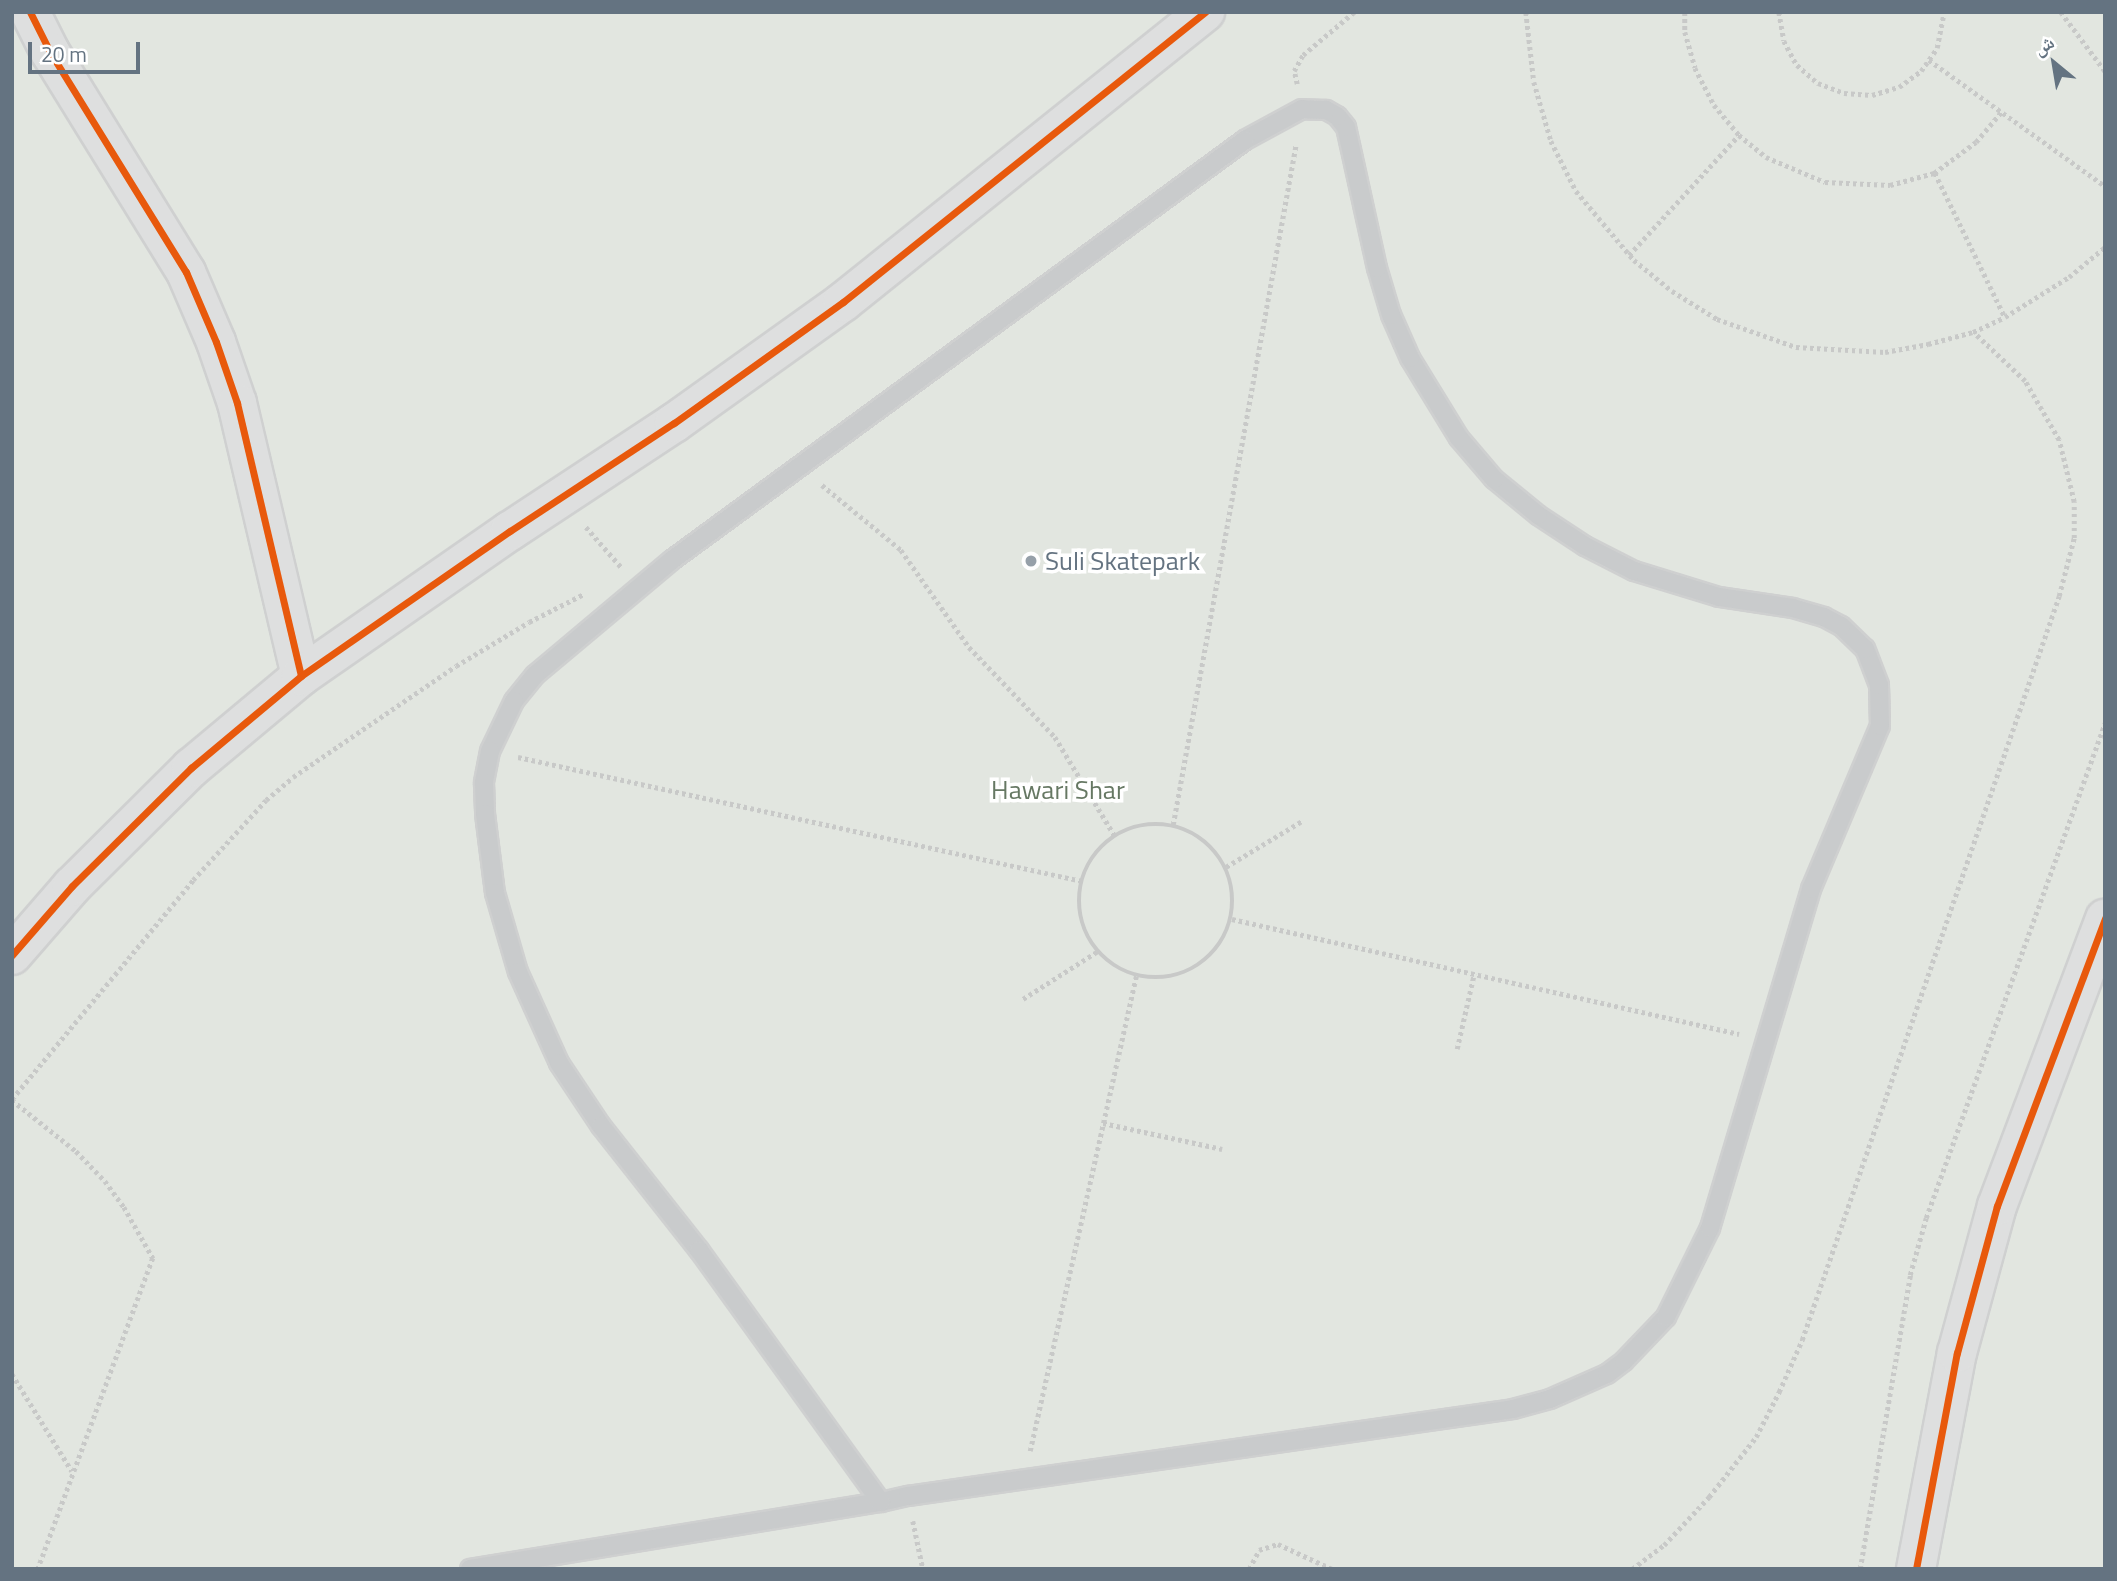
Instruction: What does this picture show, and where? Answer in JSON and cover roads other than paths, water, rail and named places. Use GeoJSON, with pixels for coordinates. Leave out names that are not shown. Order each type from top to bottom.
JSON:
{"type":"FeatureCollection","features":[{"type":"Feature","properties":{"kind":"street"},"geometry":{"type":"LineString","coordinates":[[30,12],[50,52],[186,272],[216,342],[237,403],[301,676]]}},
{"type":"Feature","properties":{"kind":"street"},"geometry":{"type":"LineString","coordinates":[[12,955],[72,886],[191,768],[301,676],[674,423],[843,302],[1205,12]]}},
{"type":"Feature","properties":{"kind":"street"},"geometry":{"type":"LineString","coordinates":[[1916,1569],[1957,1353],[1997,1206],[2105,919]]}},
{"type":"Feature","properties":{"kind":"lane"},"geometry":{"type":"LineString","coordinates":[[470,1569],[881,1502],[908,1496],[1513,1409],[1550,1399],[1607,1374],[1625,1361],[1666,1317],[1710,1228],[1815,878],[1880,726],[1879,685],[1866,649],[1841,626],[1824,617],[1793,608],[1719,597],[1634,571],[1538,515],[1494,479],[1459,438],[1434,402],[1391,315],[1346,127],[1337,116],[1326,110],[1303,109],[1245,139],[672,560],[551,661],[514,701],[490,751],[484,783],[485,814],[495,893],[518,972],[559,1063],[601,1126],[699,1250],[881,1502]]}},
{"type":"Feature","properties":{"kind":"place","name":"Suli Skatepark"},"geometry":{"type":"Point","coordinates":[1031,561]}},
{"type":"Feature","properties":{"kind":"park label","name":"Hawari Shar"},"geometry":{"type":"Point","coordinates":[1058,790]}}]}
